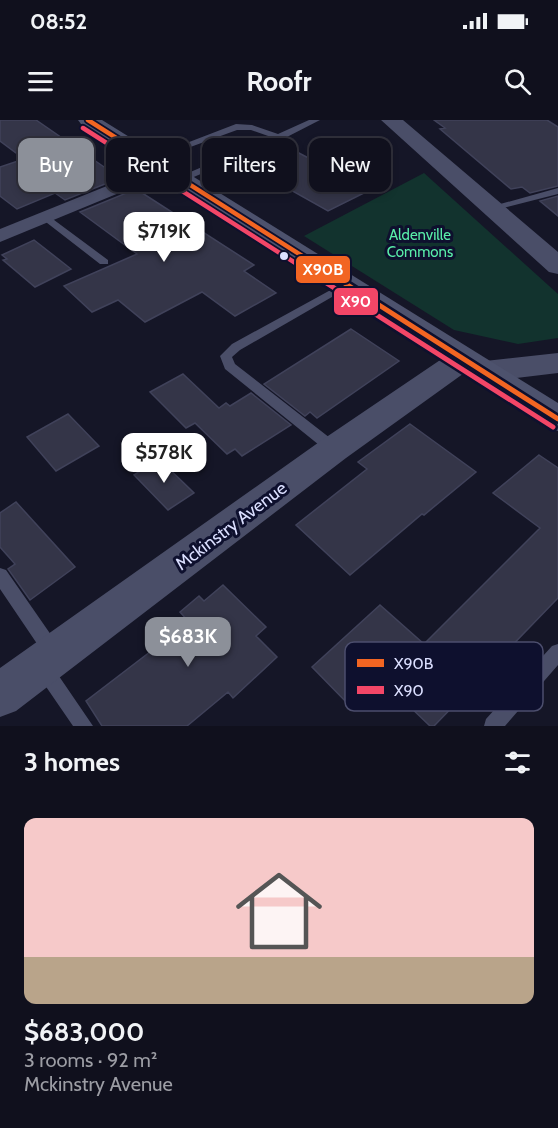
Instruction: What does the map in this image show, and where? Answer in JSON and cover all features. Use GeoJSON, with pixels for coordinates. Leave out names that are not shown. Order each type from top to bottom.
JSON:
{"type":"FeatureCollection","features":[{"type":"Feature","properties":{"kind":"main road"},"geometry":{"type":"LineString","coordinates":[[88,120],[116,138]]}},
{"type":"Feature","properties":{"kind":"main road"},"geometry":{"type":"LineString","coordinates":[[190,185],[558,419]]}},
{"type":"Feature","properties":{"kind":"street"},"geometry":{"type":"LineString","coordinates":[[391,120],[558,266]]}},
{"type":"Feature","properties":{"kind":"street"},"geometry":{"type":"LineString","coordinates":[[0,236],[108,192]]}},
{"type":"Feature","properties":{"kind":"street"},"geometry":{"type":"LineString","coordinates":[[472,365],[558,363]]}},
{"type":"Feature","properties":{"kind":"street","name":"Mckinstry Avenue"},"geometry":{"type":"LineString","coordinates":[[0,695],[334,449],[472,365]]}},
{"type":"Feature","properties":{"kind":"lane"},"geometry":{"type":"LineString","coordinates":[[190,162],[280,137],[316,120]]}},
{"type":"Feature","properties":{"kind":"lane"},"geometry":{"type":"LineString","coordinates":[[190,154],[236,127],[252,128],[280,137]]}},
{"type":"Feature","properties":{"kind":"lane"},"geometry":{"type":"LineString","coordinates":[[491,208],[558,191]]}},
{"type":"Feature","properties":{"kind":"lane"},"geometry":{"type":"LineString","coordinates":[[46,217],[104,262]]}},
{"type":"Feature","properties":{"kind":"lane"},"geometry":{"type":"LineString","coordinates":[[334,449],[229,366],[226,356],[236,347],[347,284]]}},
{"type":"Feature","properties":{"kind":"lane"},"geometry":{"type":"LineString","coordinates":[[0,575],[84,726]]}},
{"type":"Feature","properties":{"kind":"lane"},"geometry":{"type":"LineString","coordinates":[[543,669],[558,652]]}},
{"type":"Feature","properties":{"kind":"lane"},"geometry":{"type":"LineString","coordinates":[[493,726],[506,711]]}},
{"type":"Feature","properties":{"kind":"green space","name":"Aldenville Commons"},"geometry":{"type":"Polygon","coordinates":[[[424,173],[558,294],[558,338],[518,344],[454,330],[304,236],[424,173]]]}},
{"type":"Feature","properties":{"kind":"building"},"geometry":{"type":"Polygon","coordinates":[[[0,120],[36,120],[62,138],[18,138],[18,154],[0,141],[0,120]]]}},
{"type":"Feature","properties":{"kind":"building"},"geometry":{"type":"Polygon","coordinates":[[[434,120],[547,120],[558,127],[558,186],[530,193],[522,187],[511,189],[440,129],[445,128],[434,120]]]}},
{"type":"Feature","properties":{"kind":"building"},"geometry":{"type":"Polygon","coordinates":[[[297,152],[309,158],[309,192],[358,192],[362,194],[328,211],[294,192],[297,192],[297,152]]]}},
{"type":"Feature","properties":{"kind":"building"},"geometry":{"type":"Polygon","coordinates":[[[94,160],[106,168],[106,184],[94,188],[94,160]]]}},
{"type":"Feature","properties":{"kind":"building"},"geometry":{"type":"Polygon","coordinates":[[[18,161],[18,192],[85,192],[65,200],[55,193],[17,209],[0,196],[0,167],[18,161]]]}},
{"type":"Feature","properties":{"kind":"building"},"geometry":{"type":"Polygon","coordinates":[[[129,192],[141,192],[254,265],[244,271],[276,293],[235,316],[202,292],[145,322],[118,300],[92,312],[64,286],[137,254],[80,212],[129,192]]]}},
{"type":"Feature","properties":{"kind":"building"},"geometry":{"type":"Polygon","coordinates":[[[558,196],[558,216],[540,201],[558,196]]]}},
{"type":"Feature","properties":{"kind":"building"},"geometry":{"type":"Polygon","coordinates":[[[34,240],[71,269],[35,287],[3,260],[7,259],[2,255],[34,240]]]}},
{"type":"Feature","properties":{"kind":"building"},"geometry":{"type":"Polygon","coordinates":[[[351,329],[399,361],[317,418],[310,412],[305,416],[264,384],[351,329]]]}},
{"type":"Feature","properties":{"kind":"building"},"geometry":{"type":"Polygon","coordinates":[[[183,374],[219,408],[226,403],[230,406],[251,393],[291,425],[242,456],[235,449],[227,454],[195,423],[186,428],[150,392],[183,374]]]}},
{"type":"Feature","properties":{"kind":"building"},"geometry":{"type":"Polygon","coordinates":[[[68,414],[99,446],[56,471],[27,437],[68,414]]]}},
{"type":"Feature","properties":{"kind":"building"},"geometry":{"type":"Polygon","coordinates":[[[410,424],[476,472],[350,575],[296,525],[367,469],[358,462],[410,424]]]}},
{"type":"Feature","properties":{"kind":"building"},"geometry":{"type":"Polygon","coordinates":[[[539,455],[558,468],[558,598],[515,642],[426,642],[540,528],[493,493],[539,455]]]}},
{"type":"Feature","properties":{"kind":"building"},"geometry":{"type":"Polygon","coordinates":[[[159,459],[194,493],[168,510],[134,475],[159,459]]]}},
{"type":"Feature","properties":{"kind":"building"},"geometry":{"type":"Polygon","coordinates":[[[16,502],[75,567],[30,600],[8,569],[15,564],[0,547],[0,513],[16,502]]]}},
{"type":"Feature","properties":{"kind":"building"},"geometry":{"type":"Polygon","coordinates":[[[223,585],[266,627],[256,636],[277,657],[233,698],[228,692],[187,726],[102,726],[86,701],[189,622],[180,612],[199,596],[204,601],[223,585]]]}},
{"type":"Feature","properties":{"kind":"building"},"geometry":{"type":"Polygon","coordinates":[[[380,605],[422,642],[345,642],[345,701],[312,667],[380,605]]]}},
{"type":"Feature","properties":{"kind":"building"},"geometry":{"type":"Polygon","coordinates":[[[414,711],[449,711],[434,726],[430,726],[414,711]]]}},
{"type":"Feature","properties":{"kind":"transit line","name":"X90B"},"geometry":{"type":"LineString","coordinates":[[88,120],[558,419]]}},
{"type":"Feature","properties":{"kind":"transit line","name":"X90"},"geometry":{"type":"LineString","coordinates":[[83,128],[553,427]]}}]}
